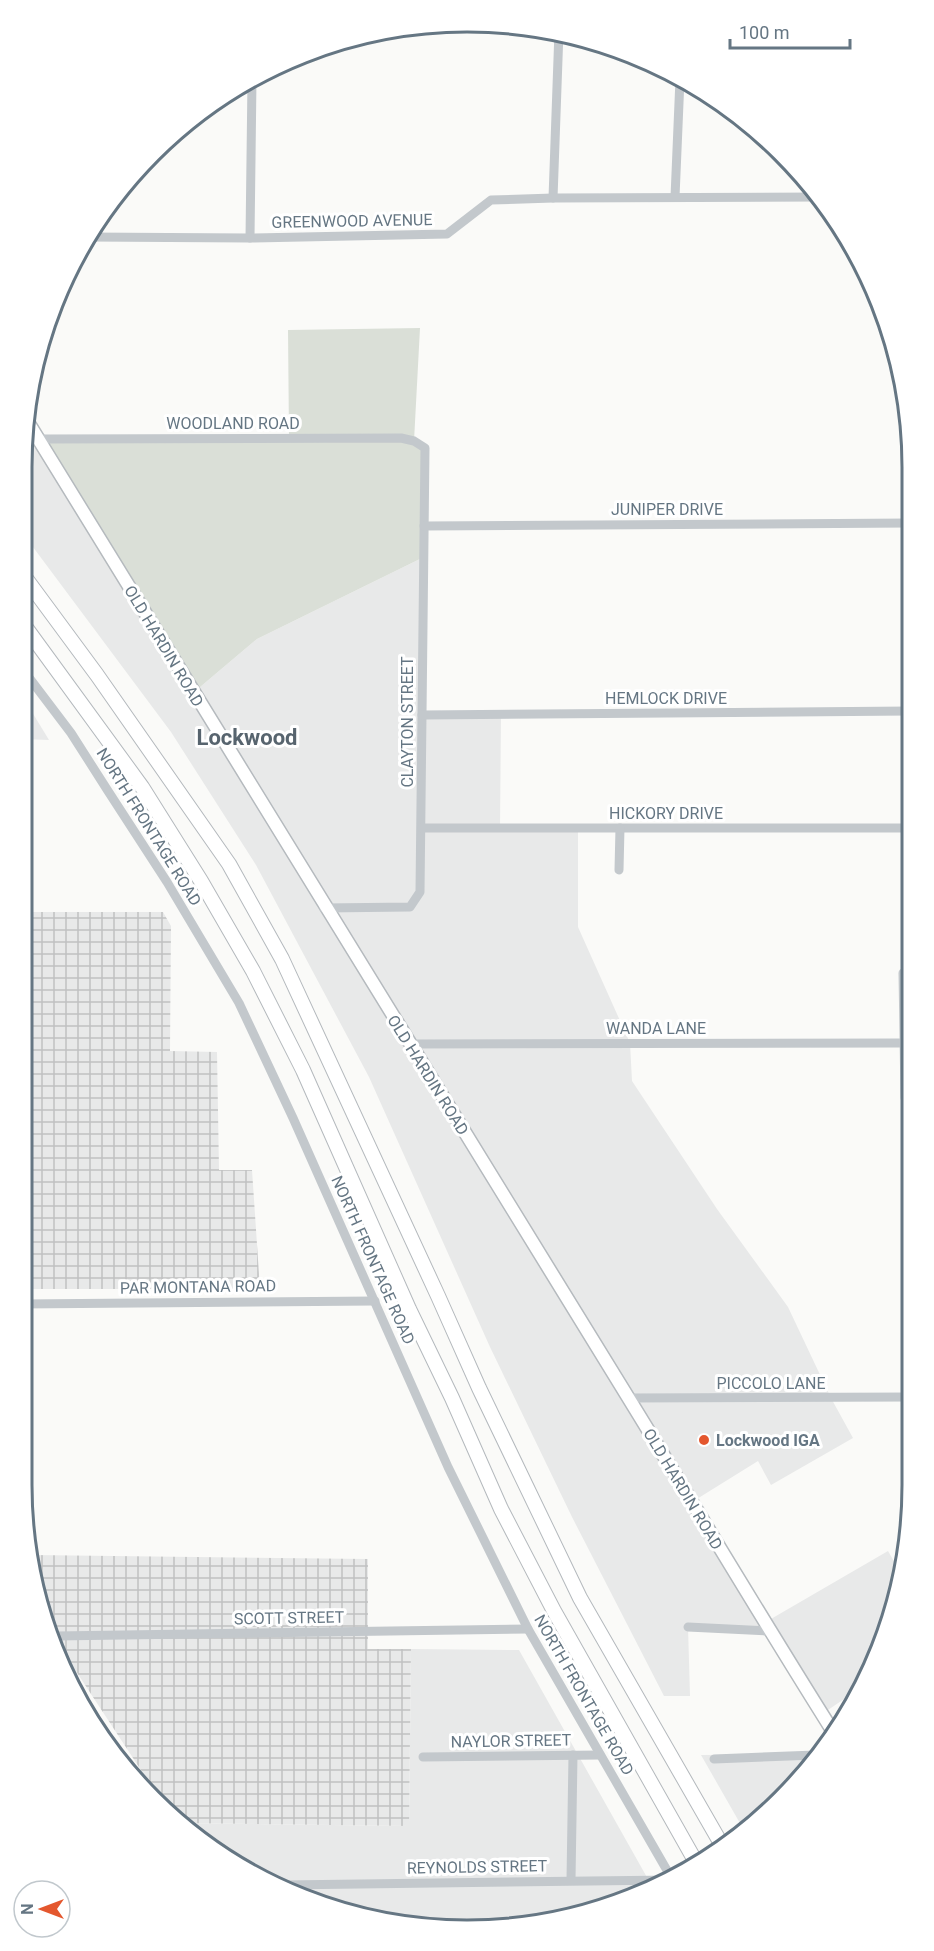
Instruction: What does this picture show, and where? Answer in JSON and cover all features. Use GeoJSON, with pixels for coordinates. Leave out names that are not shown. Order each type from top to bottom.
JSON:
{"type":"FeatureCollection","features":[{"type":"Feature","properties":{"kind":"highway"},"geometry":{"type":"LineString","coordinates":[[32,587],[104,684],[229,864],[277,949],[329,1057],[478,1388],[574,1588],[719,1839]]}},
{"type":"Feature","properties":{"kind":"highway"},"geometry":{"type":"LineString","coordinates":[[32,636],[142,787],[201,881],[253,971],[303,1070],[501,1509],[554,1611],[693,1856]]}},
{"type":"Feature","properties":{"kind":"main road","name":"OLD HARDIN ROAD"},"geometry":{"type":"LineString","coordinates":[[33,430],[324,908],[629,1398],[769,1631],[829,1726]]}},
{"type":"Feature","properties":{"kind":"street"},"geometry":{"type":"LineString","coordinates":[[553,198],[559,41]]}},
{"type":"Feature","properties":{"kind":"street"},"geometry":{"type":"LineString","coordinates":[[675,197],[680,87]]}},
{"type":"Feature","properties":{"kind":"street"},"geometry":{"type":"LineString","coordinates":[[250,238],[252,88]]}},
{"type":"Feature","properties":{"kind":"street","name":"GREENWOOD AVENUE"},"geometry":{"type":"LineString","coordinates":[[97,237],[250,238],[447,234],[491,200],[809,197]]}},
{"type":"Feature","properties":{"kind":"street","name":"WOODLAND ROAD"},"geometry":{"type":"LineString","coordinates":[[38,439],[401,438],[414,441],[425,448]]}},
{"type":"Feature","properties":{"kind":"street","name":"CLAYTON STREET"},"geometry":{"type":"LineString","coordinates":[[324,908],[410,907],[420,892],[425,448]]}},
{"type":"Feature","properties":{"kind":"street","name":"JUNIPER DRIVE"},"geometry":{"type":"LineString","coordinates":[[424,526],[902,523]]}},
{"type":"Feature","properties":{"kind":"street","name":"NORTH FRONTAGE ROAD"},"geometry":{"type":"LineString","coordinates":[[32,682],[71,733],[167,882],[239,1003],[448,1467],[528,1629],[667,1871]]}},
{"type":"Feature","properties":{"kind":"street","name":"HEMLOCK DRIVE"},"geometry":{"type":"LineString","coordinates":[[422,715],[902,711]]}},
{"type":"Feature","properties":{"kind":"street","name":"HICKORY DRIVE"},"geometry":{"type":"LineString","coordinates":[[422,828],[902,828]]}},
{"type":"Feature","properties":{"kind":"street"},"geometry":{"type":"LineString","coordinates":[[619,870],[620,828]]}},
{"type":"Feature","properties":{"kind":"street","name":"WANDA LANE"},"geometry":{"type":"LineString","coordinates":[[408,1044],[902,1043]]}},
{"type":"Feature","properties":{"kind":"street","name":"PAR MONTANA ROAD"},"geometry":{"type":"LineString","coordinates":[[32,1304],[375,1301]]}},
{"type":"Feature","properties":{"kind":"street","name":"PICCOLO LANE"},"geometry":{"type":"LineString","coordinates":[[629,1398],[902,1397]]}},
{"type":"Feature","properties":{"kind":"street"},"geometry":{"type":"LineString","coordinates":[[688,1627],[769,1631]]}},
{"type":"Feature","properties":{"kind":"street","name":"SCOTT STREET"},"geometry":{"type":"LineString","coordinates":[[59,1636],[528,1629]]}},
{"type":"Feature","properties":{"kind":"street"},"geometry":{"type":"LineString","coordinates":[[571,1880],[573,1755]]}},
{"type":"Feature","properties":{"kind":"street","name":"NAYLOR STREET"},"geometry":{"type":"LineString","coordinates":[[423,1757],[600,1755]]}},
{"type":"Feature","properties":{"kind":"street"},"geometry":{"type":"LineString","coordinates":[[714,1759],[808,1755]]}},
{"type":"Feature","properties":{"kind":"street","name":"REYNOLDS STREET"},"geometry":{"type":"LineString","coordinates":[[297,1885],[650,1879]]}},
{"type":"Feature","properties":{"kind":"shaded area"},"geometry":{"type":"Polygon","coordinates":[[[420,328],[414,441],[425,448],[424,557],[257,639],[193,693],[38,439],[289,438],[288,330],[420,328]]]}},
{"type":"Feature","properties":{"kind":"shaded area"},"geometry":{"type":"Polygon","coordinates":[[[33,430],[193,693],[257,639],[424,557],[422,715],[501,714],[500,828],[578,828],[578,927],[630,1043],[632,1081],[717,1209],[788,1307],[831,1398],[853,1438],[771,1485],[758,1461],[692,1502],[764,1623],[888,1551],[895,1563],[888,1597],[869,1651],[847,1697],[822,1714],[769,1631],[688,1627],[690,1696],[664,1696],[572,1517],[490,1347],[369,1077],[256,865],[171,732],[32,546],[33,430]]]}},
{"type":"Feature","properties":{"kind":"shaded area"},"geometry":{"type":"Polygon","coordinates":[[[32,712],[49,740],[32,739],[32,712]]]}},
{"type":"Feature","properties":{"kind":"shaded area"},"geometry":{"type":"Polygon","coordinates":[[[32,912],[163,912],[171,926],[170,1051],[217,1052],[219,1170],[252,1170],[260,1289],[32,1289],[32,912]]]}},
{"type":"Feature","properties":{"kind":"shaded area"},"geometry":{"type":"Polygon","coordinates":[[[38,1555],[368,1559],[368,1649],[411,1649],[409,1826],[194,1823],[145,1777],[70,1662],[46,1597],[38,1555]]]}},
{"type":"Feature","properties":{"kind":"shaded area"},"geometry":{"type":"Polygon","coordinates":[[[411,1649],[519,1650],[648,1880],[580,1905],[524,1916],[467,1920],[410,1916],[354,1905],[274,1875],[225,1846],[194,1823],[409,1826],[411,1649]]]}},
{"type":"Feature","properties":{"kind":"shaded area"},"geometry":{"type":"Polygon","coordinates":[[[809,1754],[775,1792],[740,1823],[701,1755],[809,1754]]]}},
{"type":"Feature","properties":{"kind":"place","name":"Lockwood IGA"},"geometry":{"type":"Point","coordinates":[704,1440]}},
{"type":"Feature","properties":{"kind":"district","name":"Lockwood"},"geometry":{"type":"Point","coordinates":[247,737]}}]}
